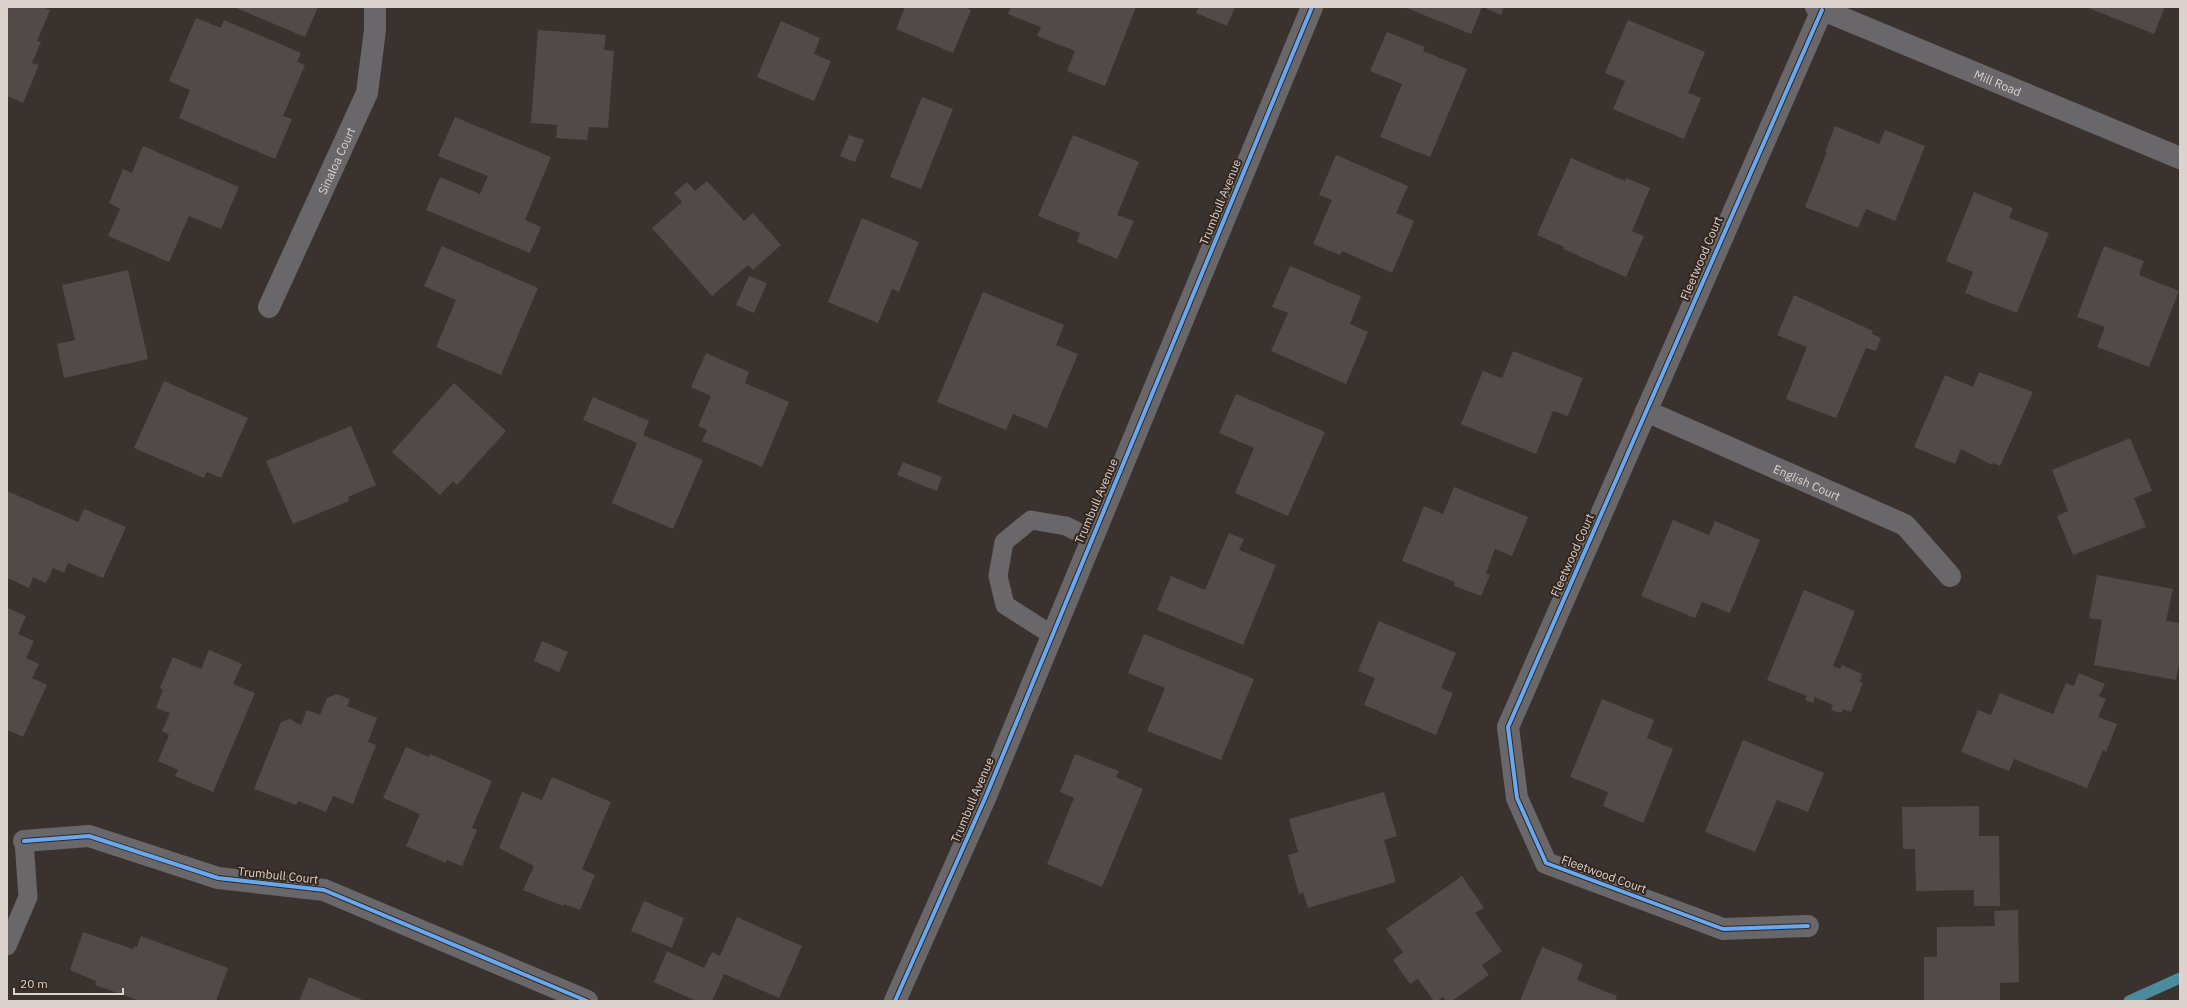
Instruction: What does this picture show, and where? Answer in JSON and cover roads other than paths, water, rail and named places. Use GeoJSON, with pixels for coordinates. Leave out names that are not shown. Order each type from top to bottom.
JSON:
{"type":"FeatureCollection","features":[{"type":"Feature","properties":{"kind":"street","name":"Sinaloa Court"},"geometry":{"type":"LineString","coordinates":[[268,307],[367,93],[375,30],[375,7]]}},
{"type":"Feature","properties":{"kind":"street","name":"Trumbull Avenue"},"geometry":{"type":"LineString","coordinates":[[895,1001],[986,796],[1312,7]]}},
{"type":"Feature","properties":{"kind":"street","name":"Mill Road"},"geometry":{"type":"LineString","coordinates":[[1819,8],[2180,158]]}},
{"type":"Feature","properties":{"kind":"street","name":"Fleetwood Court"},"geometry":{"type":"LineString","coordinates":[[1808,926],[1723,929],[1546,863],[1517,798],[1508,728],[1819,8]]}},
{"type":"Feature","properties":{"kind":"street","name":"English Court"},"geometry":{"type":"LineString","coordinates":[[1646,411],[1905,525],[1950,576]]}},
{"type":"Feature","properties":{"kind":"street","name":"Trumbull Court"},"geometry":{"type":"LineString","coordinates":[[24,841],[89,836],[218,878],[324,890],[587,1001]]}},
{"type":"Feature","properties":{"kind":"lane"},"geometry":{"type":"LineString","coordinates":[[1052,635],[1005,605],[998,576],[1004,542],[1031,520],[1066,526],[1092,539]]}},
{"type":"Feature","properties":{"kind":"lane"},"geometry":{"type":"LineString","coordinates":[[7,946],[28,897],[24,841]]}},
{"type":"Feature","properties":{"kind":"waterway"},"geometry":{"type":"LineString","coordinates":[[2129,1001],[2180,978]]}}]}
